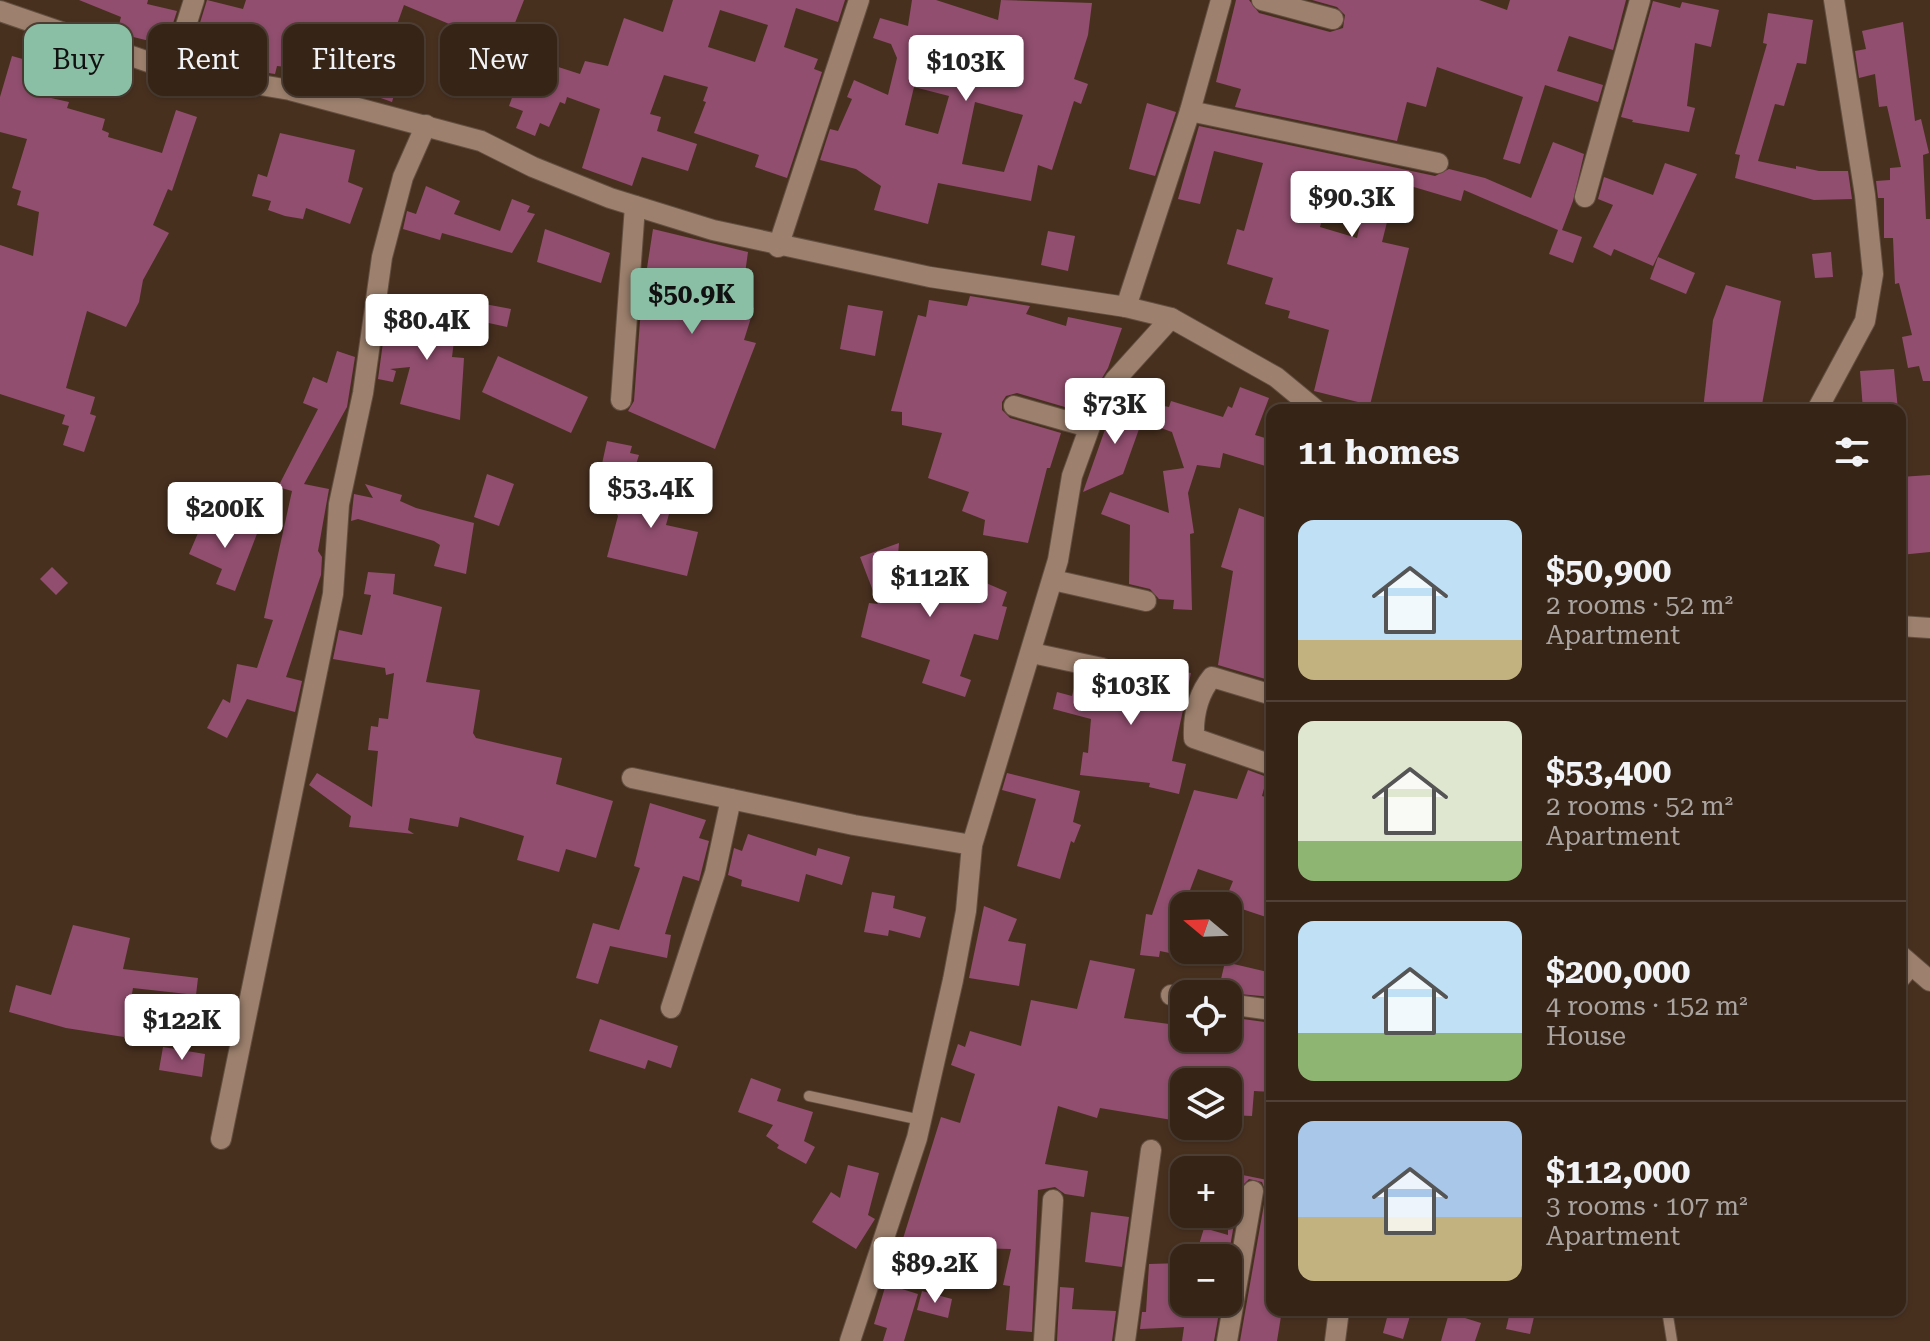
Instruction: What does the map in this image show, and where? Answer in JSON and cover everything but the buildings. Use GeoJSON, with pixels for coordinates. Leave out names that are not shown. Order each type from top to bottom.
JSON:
{"type":"FeatureCollection","features":[{"type":"Feature","properties":{"kind":"street"},"geometry":{"type":"LineString","coordinates":[[186,24],[194,0]]}},
{"type":"Feature","properties":{"kind":"street"},"geometry":{"type":"LineString","coordinates":[[778,247],[859,0]]}},
{"type":"Feature","properties":{"kind":"street"},"geometry":{"type":"LineString","coordinates":[[1126,307],[1190,111],[1221,0]]}},
{"type":"Feature","properties":{"kind":"street"},"geometry":{"type":"LineString","coordinates":[[1262,0],[1333,19]]}},
{"type":"Feature","properties":{"kind":"street"},"geometry":{"type":"LineString","coordinates":[[1585,197],[1640,0]]}},
{"type":"Feature","properties":{"kind":"street"},"geometry":{"type":"LineString","coordinates":[[1820,404],[1865,321],[1873,274],[1865,195],[1834,0]]}},
{"type":"Feature","properties":{"kind":"street"},"geometry":{"type":"LineString","coordinates":[[0,11],[148,62]]}},
{"type":"Feature","properties":{"kind":"street"},"geometry":{"type":"LineString","coordinates":[[267,86],[481,141],[533,167],[635,206],[778,247],[930,277],[1126,307],[1171,318],[1276,377],[1309,404]]}},
{"type":"Feature","properties":{"kind":"street"},"geometry":{"type":"LineString","coordinates":[[1190,111],[1438,163]]}},
{"type":"Feature","properties":{"kind":"street"},"geometry":{"type":"LineString","coordinates":[[221,1139],[333,594],[339,504],[363,393],[382,257],[403,177],[426,125]]}},
{"type":"Feature","properties":{"kind":"street"},"geometry":{"type":"LineString","coordinates":[[621,400],[635,206]]}},
{"type":"Feature","properties":{"kind":"street"},"geometry":{"type":"LineString","coordinates":[[850,1341],[921,1120],[959,953],[972,845],[996,757],[1053,580],[1072,476],[1088,427],[1115,380],[1171,318]]}},
{"type":"Feature","properties":{"kind":"street"},"geometry":{"type":"LineString","coordinates":[[1014,406],[1088,427]]}},
{"type":"Feature","properties":{"kind":"street"},"geometry":{"type":"LineString","coordinates":[[1053,580],[1146,601]]}},
{"type":"Feature","properties":{"kind":"street"},"geometry":{"type":"LineString","coordinates":[[1906,626],[1930,628]]}},
{"type":"Feature","properties":{"kind":"street"},"geometry":{"type":"LineString","coordinates":[[1032,653],[1102,668]]}},
{"type":"Feature","properties":{"kind":"street"},"geometry":{"type":"LineString","coordinates":[[1266,693],[1212,677],[1204,687],[1193,720],[1194,738],[1266,763]]}},
{"type":"Feature","properties":{"kind":"street"},"geometry":{"type":"LineString","coordinates":[[632,778],[854,825],[972,845]]}},
{"type":"Feature","properties":{"kind":"street"},"geometry":{"type":"LineString","coordinates":[[671,1008],[715,873],[731,799]]}},
{"type":"Feature","properties":{"kind":"street"},"geometry":{"type":"LineString","coordinates":[[1242,1006],[1266,1009]]}},
{"type":"Feature","properties":{"kind":"street"},"geometry":{"type":"LineString","coordinates":[[1125,1341],[1151,1150]]}},
{"type":"Feature","properties":{"kind":"street"},"geometry":{"type":"LineString","coordinates":[[1227,1341],[1253,1191]]}},
{"type":"Feature","properties":{"kind":"street"},"geometry":{"type":"LineString","coordinates":[[1044,1341],[1053,1200]]}},
{"type":"Feature","properties":{"kind":"street"},"geometry":{"type":"LineString","coordinates":[[1335,1341],[1338,1316]]}},
{"type":"Feature","properties":{"kind":"lane"},"geometry":{"type":"LineString","coordinates":[[809,1096],[921,1120]]}},
{"type":"Feature","properties":{"kind":"lane"},"geometry":{"type":"LineString","coordinates":[[1668,1316],[1672,1341]]}}]}
